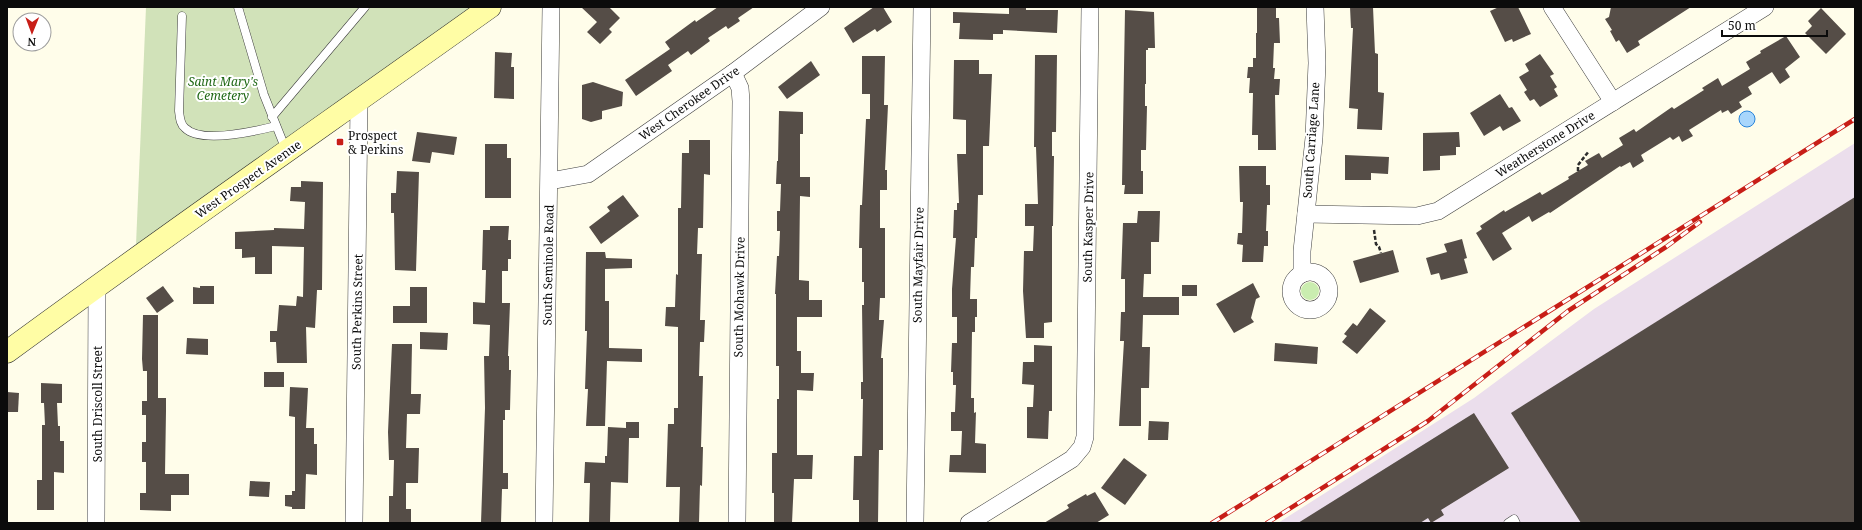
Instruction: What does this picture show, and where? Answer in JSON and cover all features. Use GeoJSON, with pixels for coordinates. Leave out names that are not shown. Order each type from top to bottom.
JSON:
{"type":"FeatureCollection","features":[{"type":"Feature","properties":{"kind":"main road","name":"West Prospect Avenue"},"geometry":{"type":"LineString","coordinates":[[7,352],[97,285],[490,7]]}},
{"type":"Feature","properties":{"kind":"street","name":"South Seminole Road"},"geometry":{"type":"LineString","coordinates":[[544,523],[550,181],[551,7]]}},
{"type":"Feature","properties":{"kind":"street","name":"West Cherokee Drive"},"geometry":{"type":"LineString","coordinates":[[550,181],[588,174],[733,72],[820,7]]}},
{"type":"Feature","properties":{"kind":"street","name":"South Mayfair Drive"},"geometry":{"type":"LineString","coordinates":[[915,523],[922,7]]}},
{"type":"Feature","properties":{"kind":"street","name":"South Kasper Drive"},"geometry":{"type":"LineString","coordinates":[[969,523],[1072,459],[1082,447],[1085,424],[1090,7]]}},
{"type":"Feature","properties":{"kind":"street","name":"South Carriage Lane"},"geometry":{"type":"LineString","coordinates":[[1302,274],[1302,251],[1314,138],[1317,63],[1315,7]]}},
{"type":"Feature","properties":{"kind":"street"},"geometry":{"type":"LineString","coordinates":[[1552,7],[1613,102]]}},
{"type":"Feature","properties":{"kind":"street","name":"Weatherstone Drive"},"geometry":{"type":"LineString","coordinates":[[1306,214],[1417,216],[1438,211],[1766,7]]}},
{"type":"Feature","properties":{"kind":"street","name":"South Mohawk Drive"},"geometry":{"type":"LineString","coordinates":[[733,72],[740,88],[741,101],[737,523]]}},
{"type":"Feature","properties":{"kind":"street","name":"South Perkins Street"},"geometry":{"type":"LineString","coordinates":[[354,523],[359,101]]}},
{"type":"Feature","properties":{"kind":"street","name":"South Driscoll Street"},"geometry":{"type":"LineString","coordinates":[[96,523],[97,285]]}},
{"type":"Feature","properties":{"kind":"lane"},"geometry":{"type":"LineString","coordinates":[[238,7],[272,117],[287,152]]}},
{"type":"Feature","properties":{"kind":"lane"},"geometry":{"type":"LineString","coordinates":[[272,117],[365,7]]}},
{"type":"Feature","properties":{"kind":"lane"},"geometry":{"type":"LineString","coordinates":[[182,16],[179,111],[180,121],[184,127],[189,132],[198,135],[219,136],[250,133],[276,126]]}},
{"type":"Feature","properties":{"kind":"lane"},"geometry":{"type":"LineString","coordinates":[[1508,523],[1514,519],[1516,523]]}},
{"type":"Feature","properties":{"kind":"path"},"geometry":{"type":"LineString","coordinates":[[1578,171],[1578,166],[1589,152]]}},
{"type":"Feature","properties":{"kind":"path"},"geometry":{"type":"LineString","coordinates":[[1373,216],[1374,240],[1381,253]]}},
{"type":"Feature","properties":{"kind":"shaded area"},"geometry":{"type":"Polygon","coordinates":[[[1855,143],[1855,523],[1278,523],[1474,398],[1594,309],[1855,143]]]}},
{"type":"Feature","properties":{"kind":"green space","name":"Saint Mary's Cemetery"},"geometry":{"type":"Polygon","coordinates":[[[146,7],[472,7],[136,245],[146,7]]]}},
{"type":"Feature","properties":{"kind":"green space"},"geometry":{"type":"Polygon","coordinates":[[[1310,282],[1316,285],[1319,291],[1316,297],[1310,300],[1304,297],[1301,291],[1304,285],[1310,282]]]}},
{"type":"Feature","properties":{"kind":"water"},"geometry":{"type":"Polygon","coordinates":[[[1747,111],[1753,113],[1755,119],[1753,125],[1747,127],[1741,125],[1739,119],[1741,113],[1747,111]]]}},
{"type":"Feature","properties":{"kind":"building"},"geometry":{"type":"Polygon","coordinates":[[[581,7],[609,7],[620,18],[609,29],[612,32],[600,44],[587,32],[597,22],[581,7]]]}},
{"type":"Feature","properties":{"kind":"building"},"geometry":{"type":"Polygon","coordinates":[[[718,7],[754,7],[738,18],[740,21],[728,29],[726,26],[708,38],[710,41],[691,55],[688,51],[668,65],[672,71],[636,96],[625,80],[670,49],[665,42],[695,20],[696,22],[718,7]]]}},
{"type":"Feature","properties":{"kind":"building"},"geometry":{"type":"Polygon","coordinates":[[[874,7],[883,7],[892,22],[877,32],[875,29],[853,43],[844,28],[874,7]]]}},
{"type":"Feature","properties":{"kind":"building"},"geometry":{"type":"Polygon","coordinates":[[[1009,7],[1026,7],[1026,10],[1058,10],[1057,33],[1003,30],[1003,34],[993,34],[993,40],[959,39],[960,23],[953,23],[953,12],[1009,14],[1009,7]]]}},
{"type":"Feature","properties":{"kind":"building"},"geometry":{"type":"Polygon","coordinates":[[[1257,7],[1276,7],[1276,18],[1279,18],[1280,43],[1274,43],[1273,68],[1275,68],[1274,79],[1280,79],[1279,95],[1275,95],[1276,150],[1258,150],[1258,135],[1252,135],[1253,93],[1249,93],[1250,78],[1247,78],[1248,67],[1253,67],[1253,58],[1256,58],[1257,7]]]}},
{"type":"Feature","properties":{"kind":"building"},"geometry":{"type":"Polygon","coordinates":[[[1350,7],[1373,7],[1375,53],[1378,54],[1378,92],[1384,93],[1382,130],[1357,129],[1358,109],[1349,108],[1353,28],[1351,28],[1350,7]]]}},
{"type":"Feature","properties":{"kind":"building"},"geometry":{"type":"Polygon","coordinates":[[[1499,7],[1518,7],[1531,34],[1513,42],[1512,39],[1505,42],[1490,11],[1499,7]]]}},
{"type":"Feature","properties":{"kind":"building"},"geometry":{"type":"Polygon","coordinates":[[[1611,7],[1691,7],[1638,41],[1640,45],[1627,53],[1619,40],[1616,42],[1610,31],[1612,30],[1605,19],[1609,17],[1611,7]]]}},
{"type":"Feature","properties":{"kind":"building"},"geometry":{"type":"Polygon","coordinates":[[[1821,8],[1846,34],[1826,54],[1805,33],[1812,26],[1808,21],[1821,8]]]}},
{"type":"Feature","properties":{"kind":"building"},"geometry":{"type":"Polygon","coordinates":[[[1125,10],[1154,12],[1155,48],[1148,48],[1148,50],[1146,50],[1146,150],[1141,150],[1143,194],[1124,194],[1125,185],[1122,185],[1125,10]]]}},
{"type":"Feature","properties":{"kind":"building"},"geometry":{"type":"Polygon","coordinates":[[[1786,36],[1800,57],[1785,69],[1790,77],[1780,84],[1772,72],[1748,87],[1752,94],[1739,102],[1742,107],[1731,114],[1728,110],[1722,113],[1721,110],[1689,130],[1693,136],[1682,142],[1679,136],[1673,140],[1670,137],[1641,155],[1644,161],[1633,168],[1630,162],[1621,167],[1620,166],[1550,213],[1549,212],[1532,222],[1529,216],[1502,233],[1512,249],[1493,261],[1476,233],[1482,229],[1480,226],[1504,210],[1505,212],[1540,192],[1542,195],[1569,179],[1568,177],[1588,165],[1585,161],[1599,153],[1602,158],[1623,145],[1619,138],[1634,129],[1636,132],[1672,107],[1674,109],[1704,90],[1702,88],[1718,78],[1722,86],[1750,69],[1746,62],[1761,53],[1760,51],[1786,36]]]}},
{"type":"Feature","properties":{"kind":"building"},"geometry":{"type":"Polygon","coordinates":[[[495,52],[512,53],[511,67],[514,67],[514,99],[494,98],[495,52]]]}},
{"type":"Feature","properties":{"kind":"building"},"geometry":{"type":"Polygon","coordinates":[[[1540,54],[1554,74],[1550,76],[1557,87],[1554,89],[1558,96],[1540,107],[1534,99],[1530,101],[1524,92],[1527,90],[1519,77],[1529,71],[1525,64],[1540,54]]]}},
{"type":"Feature","properties":{"kind":"building"},"geometry":{"type":"Polygon","coordinates":[[[1035,55],[1057,55],[1056,132],[1052,132],[1052,156],[1054,156],[1052,322],[1044,323],[1044,338],[1026,338],[1023,291],[1024,251],[1033,251],[1034,226],[1025,226],[1025,204],[1038,204],[1036,147],[1034,147],[1035,55]]]}},
{"type":"Feature","properties":{"kind":"building"},"geometry":{"type":"Polygon","coordinates":[[[862,56],[885,56],[884,105],[888,105],[885,170],[887,170],[887,190],[880,190],[880,228],[885,228],[885,298],[880,298],[879,320],[884,320],[881,358],[883,358],[883,450],[879,450],[878,523],[859,523],[859,500],[853,500],[854,456],[862,456],[863,399],[861,399],[861,382],[863,382],[862,305],[864,305],[864,282],[862,282],[862,248],[859,248],[860,205],[862,205],[866,119],[870,119],[870,94],[862,94],[862,56]]]}},
{"type":"Feature","properties":{"kind":"building"},"geometry":{"type":"Polygon","coordinates":[[[954,60],[979,60],[979,74],[992,74],[989,146],[983,146],[983,195],[978,195],[977,238],[975,238],[974,267],[971,267],[970,299],[977,299],[975,332],[972,332],[971,398],[974,398],[974,413],[976,412],[975,443],[986,444],[986,473],[949,472],[950,455],[961,455],[962,431],[951,431],[951,412],[955,412],[956,385],[953,385],[953,372],[951,372],[952,343],[957,343],[957,317],[952,317],[952,289],[956,238],[953,238],[954,210],[957,210],[957,203],[959,203],[957,154],[966,154],[966,120],[953,119],[954,60]]]}},
{"type":"Feature","properties":{"kind":"building"},"geometry":{"type":"Polygon","coordinates":[[[811,61],[820,75],[787,99],[778,87],[811,61]]]}},
{"type":"Feature","properties":{"kind":"building"},"geometry":{"type":"Polygon","coordinates":[[[593,82],[623,92],[622,106],[602,111],[602,119],[591,122],[582,119],[582,85],[593,82]]]}},
{"type":"Feature","properties":{"kind":"building"},"geometry":{"type":"Polygon","coordinates":[[[1500,94],[1509,108],[1512,107],[1521,121],[1503,131],[1500,126],[1484,136],[1470,113],[1500,94]]]}},
{"type":"Feature","properties":{"kind":"building"},"geometry":{"type":"Polygon","coordinates":[[[779,111],[803,112],[803,134],[800,134],[800,177],[810,177],[810,197],[800,196],[799,280],[809,281],[809,300],[822,300],[822,317],[797,317],[797,351],[801,351],[801,373],[814,373],[813,391],[797,390],[797,455],[813,455],[812,479],[794,479],[792,523],[774,523],[774,493],[772,493],[772,453],[777,453],[777,399],[779,399],[779,366],[776,366],[775,294],[780,231],[777,231],[777,211],[780,211],[781,184],[776,184],[779,111]]]}},
{"type":"Feature","properties":{"kind":"building"},"geometry":{"type":"Polygon","coordinates":[[[417,132],[457,137],[454,155],[432,152],[430,163],[412,161],[417,132]]]}},
{"type":"Feature","properties":{"kind":"building"},"geometry":{"type":"Polygon","coordinates":[[[1459,132],[1460,147],[1456,147],[1456,155],[1440,156],[1440,170],[1423,171],[1423,133],[1459,132]]]}},
{"type":"Feature","properties":{"kind":"building"},"geometry":{"type":"Polygon","coordinates":[[[689,140],[710,140],[710,175],[704,174],[703,228],[698,228],[697,254],[702,254],[700,320],[705,320],[704,342],[700,342],[699,376],[703,376],[701,447],[703,447],[702,486],[700,485],[699,523],[679,523],[680,487],[666,487],[668,424],[674,424],[674,408],[678,408],[678,327],[665,326],[666,307],[675,307],[676,274],[678,275],[678,208],[681,208],[682,153],[689,153],[689,140]]]}},
{"type":"Feature","properties":{"kind":"building"},"geometry":{"type":"Polygon","coordinates":[[[485,144],[507,144],[507,158],[511,158],[511,198],[485,198],[485,144]]]}},
{"type":"Feature","properties":{"kind":"building"},"geometry":{"type":"Polygon","coordinates":[[[1345,155],[1389,157],[1388,174],[1371,173],[1371,180],[1345,180],[1345,155]]]}},
{"type":"Feature","properties":{"kind":"building"},"geometry":{"type":"Polygon","coordinates":[[[1239,166],[1266,166],[1266,185],[1270,185],[1270,205],[1267,205],[1266,231],[1268,231],[1268,246],[1264,246],[1263,262],[1242,262],[1243,245],[1237,244],[1238,233],[1242,233],[1243,202],[1240,202],[1239,166]]]}},
{"type":"Feature","properties":{"kind":"building"},"geometry":{"type":"Polygon","coordinates":[[[397,171],[419,172],[416,271],[395,270],[394,213],[391,213],[391,193],[396,193],[397,171]]]}},
{"type":"Feature","properties":{"kind":"building"},"geometry":{"type":"Polygon","coordinates":[[[301,181],[323,182],[322,290],[317,290],[315,328],[306,327],[307,363],[277,363],[276,342],[270,342],[270,331],[277,331],[279,305],[296,306],[297,296],[303,297],[304,247],[272,246],[272,274],[255,274],[255,257],[242,258],[242,249],[235,249],[235,232],[274,230],[274,228],[304,229],[305,202],[290,201],[291,187],[301,187],[301,181]]]}},
{"type":"Feature","properties":{"kind":"building"},"geometry":{"type":"Polygon","coordinates":[[[623,195],[639,216],[601,244],[589,227],[610,211],[607,207],[623,195]]]}},
{"type":"Feature","properties":{"kind":"building"},"geometry":{"type":"Polygon","coordinates":[[[1855,197],[1855,523],[1581,523],[1511,413],[1855,197]]]}},
{"type":"Feature","properties":{"kind":"building"},"geometry":{"type":"Polygon","coordinates":[[[1138,211],[1160,211],[1159,242],[1151,242],[1151,274],[1144,274],[1143,297],[1179,297],[1179,315],[1143,315],[1142,347],[1150,347],[1149,388],[1141,388],[1141,426],[1119,426],[1124,341],[1120,341],[1121,312],[1125,312],[1125,279],[1121,279],[1123,223],[1137,223],[1138,211]]]}},
{"type":"Feature","properties":{"kind":"building"},"geometry":{"type":"Polygon","coordinates":[[[490,226],[509,226],[508,240],[511,240],[511,259],[508,259],[508,271],[502,271],[502,303],[510,303],[508,356],[509,370],[511,370],[510,410],[505,410],[505,420],[503,420],[503,473],[508,473],[508,489],[502,489],[501,523],[481,523],[485,408],[484,356],[489,356],[490,325],[473,324],[473,302],[485,303],[486,270],[482,270],[483,230],[490,230],[490,226]]]}},
{"type":"Feature","properties":{"kind":"building"},"geometry":{"type":"Polygon","coordinates":[[[1462,239],[1467,258],[1464,259],[1468,273],[1441,280],[1439,273],[1431,275],[1426,258],[1447,252],[1444,244],[1462,239]]]}},
{"type":"Feature","properties":{"kind":"building"},"geometry":{"type":"Polygon","coordinates":[[[1393,250],[1399,272],[1360,283],[1353,261],[1393,250]]]}},
{"type":"Feature","properties":{"kind":"building"},"geometry":{"type":"Polygon","coordinates":[[[586,252],[605,252],[606,258],[632,259],[632,268],[605,269],[605,301],[609,301],[609,348],[642,349],[642,362],[607,361],[605,426],[586,426],[588,389],[585,389],[587,331],[585,331],[586,252]]]}},
{"type":"Feature","properties":{"kind":"building"},"geometry":{"type":"Polygon","coordinates":[[[1253,283],[1260,297],[1256,299],[1251,318],[1254,322],[1234,333],[1216,304],[1253,283]]]}},
{"type":"Feature","properties":{"kind":"building"},"geometry":{"type":"Polygon","coordinates":[[[1182,285],[1197,285],[1197,296],[1182,296],[1182,285]]]}},
{"type":"Feature","properties":{"kind":"building"},"geometry":{"type":"Polygon","coordinates":[[[163,286],[174,301],[157,313],[146,298],[163,286]]]}},
{"type":"Feature","properties":{"kind":"building"},"geometry":{"type":"Polygon","coordinates":[[[200,286],[214,286],[214,304],[193,304],[193,287],[200,288],[200,286]]]}},
{"type":"Feature","properties":{"kind":"building"},"geometry":{"type":"Polygon","coordinates":[[[410,287],[427,287],[427,323],[393,323],[393,306],[410,306],[410,287]]]}},
{"type":"Feature","properties":{"kind":"building"},"geometry":{"type":"Polygon","coordinates":[[[1370,308],[1386,321],[1357,354],[1342,342],[1347,336],[1344,334],[1353,323],[1357,326],[1370,308]]]}},
{"type":"Feature","properties":{"kind":"building"},"geometry":{"type":"Polygon","coordinates":[[[143,315],[158,315],[158,398],[166,398],[165,474],[189,474],[189,495],[171,495],[171,511],[140,510],[140,493],[146,493],[146,462],[142,462],[142,442],[146,442],[146,415],[142,415],[142,401],[147,401],[147,371],[143,371],[142,359],[143,315]]]}},
{"type":"Feature","properties":{"kind":"building"},"geometry":{"type":"Polygon","coordinates":[[[420,332],[448,333],[447,350],[420,349],[420,332]]]}},
{"type":"Feature","properties":{"kind":"building"},"geometry":{"type":"Polygon","coordinates":[[[187,338],[208,339],[208,355],[186,354],[187,338]]]}},
{"type":"Feature","properties":{"kind":"building"},"geometry":{"type":"Polygon","coordinates":[[[1275,343],[1318,347],[1317,364],[1274,361],[1275,343]]]}},
{"type":"Feature","properties":{"kind":"building"},"geometry":{"type":"Polygon","coordinates":[[[392,344],[412,344],[411,394],[421,394],[420,414],[407,414],[406,448],[419,448],[418,483],[406,483],[406,509],[411,509],[411,523],[389,523],[389,496],[393,496],[394,460],[389,460],[388,432],[392,344]]]}},
{"type":"Feature","properties":{"kind":"building"},"geometry":{"type":"Polygon","coordinates":[[[1034,345],[1052,346],[1052,411],[1049,411],[1048,439],[1027,438],[1027,407],[1033,407],[1034,385],[1022,384],[1023,362],[1034,362],[1034,345]]]}},
{"type":"Feature","properties":{"kind":"building"},"geometry":{"type":"Polygon","coordinates":[[[264,372],[284,372],[284,387],[264,387],[264,372]]]}},
{"type":"Feature","properties":{"kind":"building"},"geometry":{"type":"Polygon","coordinates":[[[41,383],[62,384],[62,403],[57,403],[60,441],[64,441],[64,473],[54,472],[54,510],[37,510],[37,480],[42,480],[42,425],[45,425],[44,403],[41,403],[41,383]]]}},
{"type":"Feature","properties":{"kind":"building"},"geometry":{"type":"Polygon","coordinates":[[[290,387],[308,388],[306,428],[314,428],[314,444],[317,444],[317,475],[306,474],[305,509],[292,509],[292,507],[285,506],[285,495],[292,495],[292,491],[295,491],[295,417],[289,416],[290,387]]]}},
{"type":"Feature","properties":{"kind":"building"},"geometry":{"type":"Polygon","coordinates":[[[7,392],[19,393],[18,412],[7,412],[7,392]]]}},
{"type":"Feature","properties":{"kind":"building"},"geometry":{"type":"Polygon","coordinates":[[[1474,413],[1509,468],[1441,510],[1444,515],[1431,523],[1428,518],[1420,523],[1298,523],[1474,413]]]}},
{"type":"Feature","properties":{"kind":"building"},"geometry":{"type":"Polygon","coordinates":[[[1149,421],[1169,422],[1168,440],[1148,440],[1149,421]]]}},
{"type":"Feature","properties":{"kind":"building"},"geometry":{"type":"Polygon","coordinates":[[[626,422],[639,422],[639,438],[629,438],[628,483],[611,482],[610,523],[589,523],[590,483],[584,483],[585,462],[605,463],[605,456],[607,456],[608,427],[626,428],[626,422]]]}},
{"type":"Feature","properties":{"kind":"building"},"geometry":{"type":"Polygon","coordinates":[[[1124,458],[1147,475],[1125,505],[1101,488],[1124,458]]]}},
{"type":"Feature","properties":{"kind":"building"},"geometry":{"type":"Polygon","coordinates":[[[250,481],[270,482],[269,497],[249,496],[250,481]]]}},
{"type":"Feature","properties":{"kind":"building"},"geometry":{"type":"Polygon","coordinates":[[[1095,492],[1109,515],[1096,523],[1044,523],[1069,508],[1067,505],[1086,494],[1087,496],[1095,492]]]}},
{"type":"Feature","properties":{"kind":"railway"},"geometry":{"type":"LineString","coordinates":[[1212,523],[1855,119]]}},
{"type":"Feature","properties":{"kind":"railway"},"geometry":{"type":"LineString","coordinates":[[1267,523],[1428,421],[1568,311],[1666,247],[1700,222]]}},
{"type":"Feature","properties":{"kind":"place","name":"Prospect & Perkins"},"geometry":{"type":"Point","coordinates":[340,142]}}]}
